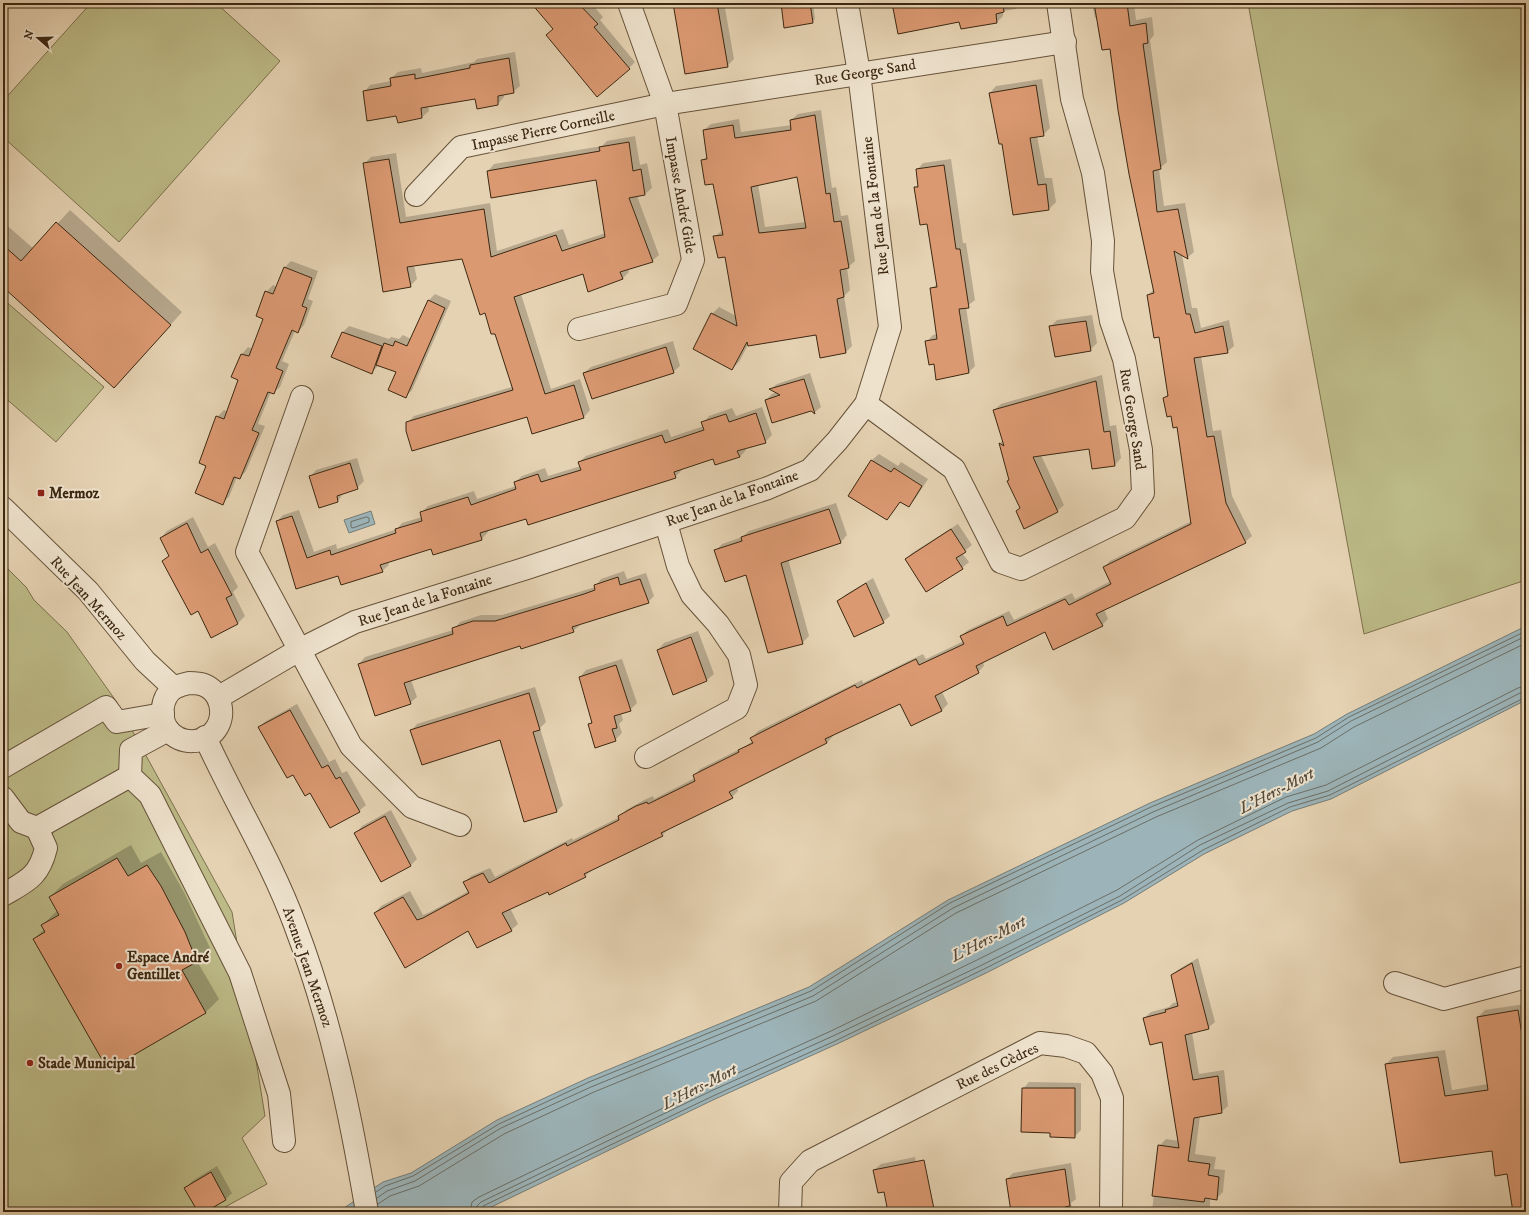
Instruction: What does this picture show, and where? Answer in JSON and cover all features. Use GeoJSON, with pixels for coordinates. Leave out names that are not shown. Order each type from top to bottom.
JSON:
{"type":"FeatureCollection","features":[{"type":"Feature","properties":{"kind":"street"},"geometry":{"type":"LineString","coordinates":[[629,3],[666,104]]}},
{"type":"Feature","properties":{"kind":"street","name":"Rue Jean de la Fontaine"},"geometry":{"type":"LineString","coordinates":[[219,697],[299,650],[355,622],[666,523],[768,488],[810,470],[837,442],[866,404],[890,327],[859,73],[847,3]]}},
{"type":"Feature","properties":{"kind":"street","name":"Rue George Sand"},"geometry":{"type":"LineString","coordinates":[[866,404],[954,469],[1001,562],[1021,569],[1125,518],[1143,493],[1141,450],[1124,359],[1111,321],[1102,271],[1103,241],[1093,173],[1072,99],[1065,42],[1058,3]]}},
{"type":"Feature","properties":{"kind":"street","name":"Rue George Sand"},"geometry":{"type":"LineString","coordinates":[[666,104],[1065,42]]}},
{"type":"Feature","properties":{"kind":"street","name":"Impasse Pierre Corneille"},"geometry":{"type":"LineString","coordinates":[[416,195],[461,147],[666,104]]}},
{"type":"Feature","properties":{"kind":"street","name":"Impasse André Gide"},"geometry":{"type":"LineString","coordinates":[[579,329],[676,304],[693,260],[666,104]]}},
{"type":"Feature","properties":{"kind":"street"},"geometry":{"type":"LineString","coordinates":[[302,397],[247,552],[351,746],[412,806],[460,825]]}},
{"type":"Feature","properties":{"kind":"street","name":"Rue Jean Mermoz"},"geometry":{"type":"LineString","coordinates":[[3,508],[88,591],[145,661],[174,688]]}},
{"type":"Feature","properties":{"kind":"street"},"geometry":{"type":"LineString","coordinates":[[646,757],[736,708],[746,685],[739,655],[718,624],[692,595],[678,566],[666,523]]}},
{"type":"Feature","properties":{"kind":"street"},"geometry":{"type":"LineString","coordinates":[[189,683],[204,685],[219,697],[221,718],[216,730],[197,741],[186,741],[176,737],[165,722],[163,704],[174,688],[189,683]]}},
{"type":"Feature","properties":{"kind":"street"},"geometry":{"type":"LineString","coordinates":[[3,767],[106,707],[117,722],[131,750],[130,776],[150,795],[240,973],[279,1094],[284,1141]]}},
{"type":"Feature","properties":{"kind":"street"},"geometry":{"type":"LineString","coordinates":[[117,722],[165,722]]}},
{"type":"Feature","properties":{"kind":"street"},"geometry":{"type":"LineString","coordinates":[[131,750],[165,722]]}},
{"type":"Feature","properties":{"kind":"street","name":"Avenue Jean Mermoz"},"geometry":{"type":"LineString","coordinates":[[205,737],[265,856],[295,925],[328,1021],[352,1125],[367,1212]]}},
{"type":"Feature","properties":{"kind":"street"},"geometry":{"type":"LineString","coordinates":[[37,828],[130,776]]}},
{"type":"Feature","properties":{"kind":"street"},"geometry":{"type":"LineString","coordinates":[[3,798],[21,822],[37,828],[46,848],[42,864],[29,880],[3,895]]}},
{"type":"Feature","properties":{"kind":"street"},"geometry":{"type":"LineString","coordinates":[[1395,983],[1444,999],[1526,977]]}},
{"type":"Feature","properties":{"kind":"street","name":"Rue des Cèdres"},"geometry":{"type":"LineString","coordinates":[[790,1212],[791,1182],[810,1161],[1040,1043],[1066,1046],[1086,1053],[1102,1073],[1112,1098],[1110,1212]]}},
{"type":"Feature","properties":{"kind":"shaded area"},"geometry":{"type":"Polygon","coordinates":[[[91,3],[216,3],[280,61],[119,242],[3,137],[3,101],[91,3]]]}},
{"type":"Feature","properties":{"kind":"shaded area"},"geometry":{"type":"Polygon","coordinates":[[[1248,3],[1526,3],[1526,580],[1364,634],[1248,3]]]}},
{"type":"Feature","properties":{"kind":"shaded area"},"geometry":{"type":"Polygon","coordinates":[[[3,299],[104,387],[56,442],[3,396],[3,299]]]}},
{"type":"Feature","properties":{"kind":"shaded area"},"geometry":{"type":"Polygon","coordinates":[[[3,564],[26,587],[34,600],[67,632],[116,701],[232,912],[265,1116],[242,1138],[267,1184],[216,1212],[3,1212],[3,898],[14,892],[3,872],[3,564]]]}},
{"type":"Feature","properties":{"kind":"water"},"geometry":{"type":"Polygon","coordinates":[[[371,511],[375,524],[349,533],[344,520],[371,511]]]}},
{"type":"Feature","properties":{"kind":"water","name":"L'Hers-Mort"},"geometry":{"type":"Polygon","coordinates":[[[1526,626],[1526,700],[1331,799],[1292,811],[1204,854],[1124,903],[984,974],[837,1044],[715,1099],[481,1212],[338,1212],[383,1182],[411,1173],[497,1120],[588,1078],[809,987],[948,900],[1150,803],[1314,734],[1347,714],[1526,626]]]}},
{"type":"Feature","properties":{"kind":"building"},"geometry":{"type":"Polygon","coordinates":[[[531,3],[578,3],[598,24],[594,27],[630,69],[597,97],[546,35],[553,29],[531,3]]]}},
{"type":"Feature","properties":{"kind":"building"},"geometry":{"type":"Polygon","coordinates":[[[673,3],[717,3],[728,67],[685,74],[673,3]]]}},
{"type":"Feature","properties":{"kind":"building"},"geometry":{"type":"Polygon","coordinates":[[[781,3],[810,3],[813,23],[784,28],[781,3]]]}},
{"type":"Feature","properties":{"kind":"building"},"geometry":{"type":"Polygon","coordinates":[[[892,3],[1003,3],[1004,12],[996,14],[997,23],[961,29],[959,22],[898,34],[892,3]]]}},
{"type":"Feature","properties":{"kind":"building"},"geometry":{"type":"Polygon","coordinates":[[[1094,3],[1127,3],[1130,26],[1146,23],[1148,43],[1143,44],[1161,169],[1153,171],[1157,212],[1178,209],[1188,259],[1174,251],[1186,314],[1190,314],[1195,333],[1223,326],[1228,353],[1194,358],[1207,437],[1214,436],[1226,503],[1246,543],[1096,614],[1103,626],[1053,650],[1045,632],[976,666],[979,673],[935,696],[942,711],[911,726],[900,704],[825,739],[827,743],[729,792],[733,798],[661,833],[663,836],[584,874],[586,877],[549,895],[548,892],[502,913],[512,931],[477,948],[468,931],[405,968],[374,913],[403,897],[417,920],[423,918],[469,893],[463,882],[483,873],[489,883],[566,843],[567,846],[619,820],[618,816],[636,806],[647,802],[648,804],[695,781],[693,775],[739,752],[738,750],[753,743],[750,738],[855,685],[857,688],[916,659],[919,665],[964,644],[960,636],[1003,616],[1007,626],[1065,599],[1069,605],[1111,584],[1103,567],[1191,524],[1177,427],[1173,428],[1171,416],[1167,417],[1163,398],[1168,396],[1159,337],[1154,338],[1147,295],[1154,293],[1129,174],[1118,110],[1110,49],[1102,50],[1094,3]]]}},
{"type":"Feature","properties":{"kind":"building"},"geometry":{"type":"Polygon","coordinates":[[[509,58],[514,93],[498,96],[498,105],[477,109],[475,99],[421,108],[422,118],[398,123],[396,116],[367,121],[363,91],[391,86],[390,78],[415,74],[415,79],[470,68],[470,65],[509,58]]]}},
{"type":"Feature","properties":{"kind":"building"},"geometry":{"type":"Polygon","coordinates":[[[1036,85],[1044,136],[1030,138],[1038,185],[1046,184],[1049,210],[1013,215],[1002,144],[999,144],[989,93],[1036,85]]]}},
{"type":"Feature","properties":{"kind":"building"},"geometry":{"type":"Polygon","coordinates":[[[815,115],[826,194],[830,193],[834,222],[841,221],[849,268],[840,270],[844,297],[837,299],[846,353],[820,358],[816,335],[748,346],[747,342],[732,370],[693,349],[711,313],[737,326],[725,257],[718,258],[713,236],[723,235],[713,184],[705,185],[701,160],[707,159],[703,130],[733,125],[735,138],[791,130],[790,120],[815,115]],[[797,177],[751,187],[759,233],[806,228],[797,177]]]}},
{"type":"Feature","properties":{"kind":"building"},"geometry":{"type":"Polygon","coordinates":[[[629,142],[633,171],[641,169],[645,195],[629,198],[653,262],[620,272],[623,279],[588,292],[583,274],[514,297],[545,394],[574,385],[584,418],[532,434],[527,417],[412,451],[406,431],[406,422],[513,390],[495,334],[491,334],[485,313],[480,315],[462,259],[407,267],[411,287],[383,292],[363,163],[389,159],[400,223],[484,209],[491,257],[556,235],[562,251],[605,237],[596,180],[491,198],[487,171],[600,151],[599,147],[629,142]]]}},
{"type":"Feature","properties":{"kind":"building"},"geometry":{"type":"Polygon","coordinates":[[[944,165],[956,249],[960,249],[969,308],[959,309],[969,373],[936,380],[934,364],[929,365],[925,341],[937,339],[930,288],[937,287],[927,224],[920,225],[914,187],[918,187],[916,169],[944,165]]]}},
{"type":"Feature","properties":{"kind":"building"},"geometry":{"type":"Polygon","coordinates":[[[56,222],[171,325],[114,388],[3,287],[3,245],[21,261],[56,222]]]}},
{"type":"Feature","properties":{"kind":"building"},"geometry":{"type":"Polygon","coordinates":[[[284,267],[312,278],[302,306],[307,308],[298,333],[292,330],[276,368],[283,371],[274,394],[268,392],[252,430],[259,433],[240,479],[234,477],[223,505],[195,493],[206,466],[199,463],[216,416],[224,419],[238,380],[231,377],[241,354],[249,356],[263,319],[256,316],[265,291],[273,294],[284,267]]]}},
{"type":"Feature","properties":{"kind":"building"},"geometry":{"type":"Polygon","coordinates":[[[428,300],[445,308],[406,398],[388,390],[396,372],[376,365],[384,343],[393,346],[395,341],[407,346],[428,300]]]}},
{"type":"Feature","properties":{"kind":"building"},"geometry":{"type":"Polygon","coordinates":[[[1086,321],[1091,351],[1055,357],[1049,326],[1086,321]]]}},
{"type":"Feature","properties":{"kind":"building"},"geometry":{"type":"Polygon","coordinates":[[[342,332],[382,346],[372,374],[331,357],[342,332]]]}},
{"type":"Feature","properties":{"kind":"building"},"geometry":{"type":"Polygon","coordinates":[[[666,347],[674,373],[592,399],[583,373],[666,347]]]}},
{"type":"Feature","properties":{"kind":"building"},"geometry":{"type":"Polygon","coordinates":[[[804,379],[815,414],[811,411],[772,423],[765,400],[780,395],[769,389],[804,379]]]}},
{"type":"Feature","properties":{"kind":"building"},"geometry":{"type":"Polygon","coordinates":[[[1096,381],[1104,432],[1110,431],[1115,466],[1092,469],[1089,449],[1033,457],[1058,512],[1024,529],[1016,511],[1020,508],[1007,481],[1009,480],[999,443],[1004,446],[993,410],[1096,381]]]}},
{"type":"Feature","properties":{"kind":"building"},"geometry":{"type":"Polygon","coordinates":[[[756,413],[766,443],[737,451],[740,457],[715,465],[713,459],[674,472],[676,478],[528,525],[526,519],[480,533],[482,540],[433,555],[431,549],[380,565],[383,572],[341,585],[338,576],[296,589],[276,521],[292,516],[307,558],[330,550],[331,555],[396,533],[395,529],[422,521],[420,512],[468,497],[471,505],[516,489],[514,482],[538,474],[541,482],[581,470],[578,462],[662,435],[665,443],[704,430],[701,422],[726,414],[729,422],[756,413]]]}},
{"type":"Feature","properties":{"kind":"building"},"geometry":{"type":"Polygon","coordinates":[[[871,460],[891,472],[894,468],[922,486],[909,507],[900,502],[887,520],[848,496],[871,460]]]}},
{"type":"Feature","properties":{"kind":"building"},"geometry":{"type":"Polygon","coordinates":[[[350,463],[358,489],[337,496],[338,502],[319,508],[309,476],[350,463]]]}},
{"type":"Feature","properties":{"kind":"building"},"geometry":{"type":"Polygon","coordinates":[[[829,509],[841,543],[781,563],[803,644],[768,653],[746,575],[725,582],[714,550],[742,541],[741,537],[829,509]]]}},
{"type":"Feature","properties":{"kind":"building"},"geometry":{"type":"Polygon","coordinates":[[[187,523],[201,553],[208,549],[232,595],[226,598],[238,624],[211,638],[198,611],[191,615],[162,561],[169,556],[160,538],[187,523]]]}},
{"type":"Feature","properties":{"kind":"building"},"geometry":{"type":"Polygon","coordinates":[[[951,529],[966,552],[956,558],[963,569],[926,592],[905,559],[951,529]]]}},
{"type":"Feature","properties":{"kind":"building"},"geometry":{"type":"Polygon","coordinates":[[[618,577],[620,585],[640,579],[649,603],[572,627],[574,632],[521,649],[520,646],[404,683],[411,704],[375,716],[358,664],[453,634],[452,628],[473,621],[495,621],[584,594],[595,590],[594,585],[618,577]]]}},
{"type":"Feature","properties":{"kind":"building"},"geometry":{"type":"Polygon","coordinates":[[[866,583],[884,623],[854,637],[837,601],[866,583]]]}},
{"type":"Feature","properties":{"kind":"building"},"geometry":{"type":"Polygon","coordinates":[[[691,637],[707,681],[673,695],[657,650],[691,637]]]}},
{"type":"Feature","properties":{"kind":"building"},"geometry":{"type":"Polygon","coordinates":[[[616,665],[631,711],[614,716],[617,728],[612,729],[616,741],[595,748],[588,724],[592,723],[579,677],[616,665]]]}},
{"type":"Feature","properties":{"kind":"building"},"geometry":{"type":"Polygon","coordinates":[[[529,693],[540,730],[533,732],[557,812],[524,822],[500,740],[422,765],[410,730],[529,693]]]}},
{"type":"Feature","properties":{"kind":"building"},"geometry":{"type":"Polygon","coordinates":[[[290,710],[322,768],[328,765],[336,779],[340,777],[360,812],[330,828],[310,793],[305,796],[293,775],[287,778],[258,727],[290,710]]]}},
{"type":"Feature","properties":{"kind":"building"},"geometry":{"type":"Polygon","coordinates":[[[385,816],[411,866],[381,882],[354,833],[385,816]]]}},
{"type":"Feature","properties":{"kind":"building","name":"Espace André Gentillet"},"geometry":{"type":"Polygon","coordinates":[[[117,858],[128,876],[147,865],[161,886],[185,932],[197,962],[182,970],[206,1013],[108,1070],[33,939],[45,932],[41,925],[59,915],[49,897],[117,858]]]}},
{"type":"Feature","properties":{"kind":"building"},"geometry":{"type":"Polygon","coordinates":[[[1192,963],[1209,1029],[1185,1035],[1193,1080],[1218,1076],[1222,1113],[1194,1118],[1188,1161],[1210,1164],[1208,1175],[1219,1177],[1217,1200],[1205,1198],[1204,1202],[1152,1196],[1158,1145],[1179,1148],[1162,1042],[1150,1045],[1143,1018],[1166,1012],[1165,1010],[1178,1006],[1171,975],[1192,963]]]}},
{"type":"Feature","properties":{"kind":"building"},"geometry":{"type":"Polygon","coordinates":[[[1518,1010],[1522,1035],[1526,1035],[1526,1212],[1513,1212],[1507,1174],[1495,1176],[1492,1151],[1400,1163],[1385,1064],[1438,1057],[1445,1096],[1488,1090],[1477,1017],[1518,1010]]]}},
{"type":"Feature","properties":{"kind":"building"},"geometry":{"type":"Polygon","coordinates":[[[1022,1088],[1075,1088],[1075,1138],[1050,1137],[1050,1133],[1021,1132],[1022,1088]]]}},
{"type":"Feature","properties":{"kind":"building"},"geometry":{"type":"Polygon","coordinates":[[[924,1160],[934,1209],[916,1212],[888,1212],[884,1192],[878,1193],[873,1170],[924,1160]]]}},
{"type":"Feature","properties":{"kind":"building"},"geometry":{"type":"Polygon","coordinates":[[[1065,1169],[1070,1206],[1065,1207],[1066,1212],[1011,1212],[1006,1179],[1065,1169]]]}},
{"type":"Feature","properties":{"kind":"building"},"geometry":{"type":"Polygon","coordinates":[[[211,1172],[226,1200],[205,1212],[198,1212],[184,1188],[211,1172]]]}},
{"type":"Feature","properties":{"kind":"place","name":"Mermoz"},"geometry":{"type":"Point","coordinates":[41,493]}},
{"type":"Feature","properties":{"kind":"place","name":"Espace André Gentillet"},"geometry":{"type":"Point","coordinates":[119,966]}},
{"type":"Feature","properties":{"kind":"place","name":"Stade Municipal"},"geometry":{"type":"Point","coordinates":[30,1063]}}]}
